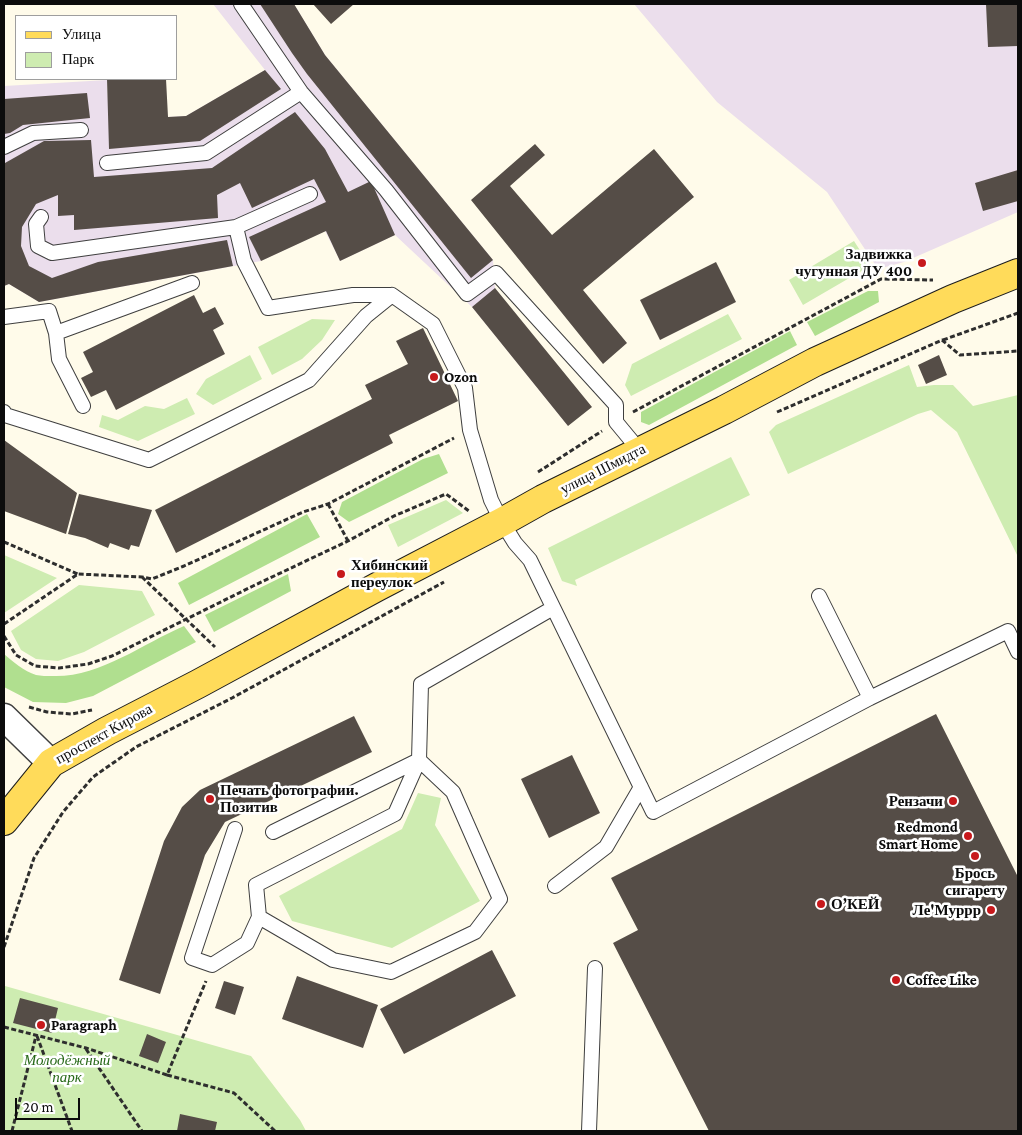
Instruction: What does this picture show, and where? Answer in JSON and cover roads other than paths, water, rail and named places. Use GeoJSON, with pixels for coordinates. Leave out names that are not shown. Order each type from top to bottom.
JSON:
{"type":"FeatureCollection","features":[{"type":"Feature","properties":{"kind":"main road","name":"улица Шмидта"},"geometry":{"type":"LineString","coordinates":[[198,684],[543,499],[724,410],[816,362],[953,299],[1018,273]]}},
{"type":"Feature","properties":{"kind":"main road","name":"проспект Кирова"},"geometry":{"type":"LineString","coordinates":[[4,821],[51,763],[107,731],[198,684]]}},
{"type":"Feature","properties":{"kind":"street"},"geometry":{"type":"LineString","coordinates":[[4,717],[51,763]]}},
{"type":"Feature","properties":{"kind":"lane"},"geometry":{"type":"LineString","coordinates":[[240,4],[301,92],[386,190],[468,294],[496,273],[616,405],[616,422],[640,451]]}},
{"type":"Feature","properties":{"kind":"lane"},"geometry":{"type":"LineString","coordinates":[[107,163],[206,153],[301,92]]}},
{"type":"Feature","properties":{"kind":"lane"},"geometry":{"type":"LineString","coordinates":[[4,147],[33,133],[81,130]]}},
{"type":"Feature","properties":{"kind":"lane"},"geometry":{"type":"LineString","coordinates":[[41,217],[36,224],[38,246],[52,254],[236,227],[310,194]]}},
{"type":"Feature","properties":{"kind":"lane"},"geometry":{"type":"LineString","coordinates":[[236,227],[244,261],[268,308],[353,295],[392,295],[433,324],[465,388],[470,430],[491,500],[514,543],[530,560],[653,812],[870,698],[1008,631],[1018,652]]}},
{"type":"Feature","properties":{"kind":"lane"},"geometry":{"type":"LineString","coordinates":[[56,333],[192,283]]}},
{"type":"Feature","properties":{"kind":"lane"},"geometry":{"type":"LineString","coordinates":[[4,412],[5,415],[149,460],[309,380],[366,316],[392,295]]}},
{"type":"Feature","properties":{"kind":"lane"},"geometry":{"type":"LineString","coordinates":[[4,317],[49,311],[56,333],[59,359],[83,406]]}},
{"type":"Feature","properties":{"kind":"lane"},"geometry":{"type":"LineString","coordinates":[[819,596],[870,698]]}},
{"type":"Feature","properties":{"kind":"lane"},"geometry":{"type":"LineString","coordinates":[[235,829],[192,958],[212,965],[247,943],[259,917],[256,885],[395,814],[418,760],[421,684],[554,608]]}},
{"type":"Feature","properties":{"kind":"lane"},"geometry":{"type":"LineString","coordinates":[[273,832],[418,760]]}},
{"type":"Feature","properties":{"kind":"lane"},"geometry":{"type":"LineString","coordinates":[[259,917],[333,960],[391,972],[476,932],[500,899],[453,792],[418,760]]}},
{"type":"Feature","properties":{"kind":"lane"},"geometry":{"type":"LineString","coordinates":[[555,886],[606,846],[640,787]]}},
{"type":"Feature","properties":{"kind":"lane"},"geometry":{"type":"LineString","coordinates":[[589,1131],[595,968]]}},
{"type":"Feature","properties":{"kind":"place","name":"Задвижка чугунная ДУ 400"},"geometry":{"type":"Point","coordinates":[922,263]}},
{"type":"Feature","properties":{"kind":"place","name":"Ozon"},"geometry":{"type":"Point","coordinates":[434,377]}},
{"type":"Feature","properties":{"kind":"place","name":"Хибинский переулок"},"geometry":{"type":"Point","coordinates":[341,574]}},
{"type":"Feature","properties":{"kind":"place","name":"Печать фотографии. Позитив"},"geometry":{"type":"Point","coordinates":[210,799]}},
{"type":"Feature","properties":{"kind":"place","name":"Рензачи"},"geometry":{"type":"Point","coordinates":[953,801]}},
{"type":"Feature","properties":{"kind":"place","name":"Redmond Smart Home"},"geometry":{"type":"Point","coordinates":[968,836]}},
{"type":"Feature","properties":{"kind":"place","name":"Брось сигарету"},"geometry":{"type":"Point","coordinates":[975,856]}},
{"type":"Feature","properties":{"kind":"place","name":"О’КЕЙ"},"geometry":{"type":"Point","coordinates":[821,904]}},
{"type":"Feature","properties":{"kind":"place","name":"Ле'Муррр"},"geometry":{"type":"Point","coordinates":[991,910]}},
{"type":"Feature","properties":{"kind":"place","name":"Coffee Like"},"geometry":{"type":"Point","coordinates":[896,980]}},
{"type":"Feature","properties":{"kind":"place","name":"Paragraph"},"geometry":{"type":"Point","coordinates":[41,1025]}},
{"type":"Feature","properties":{"kind":"park label","name":"Молодёжный парк"},"geometry":{"type":"Point","coordinates":[67,1068]}}]}
